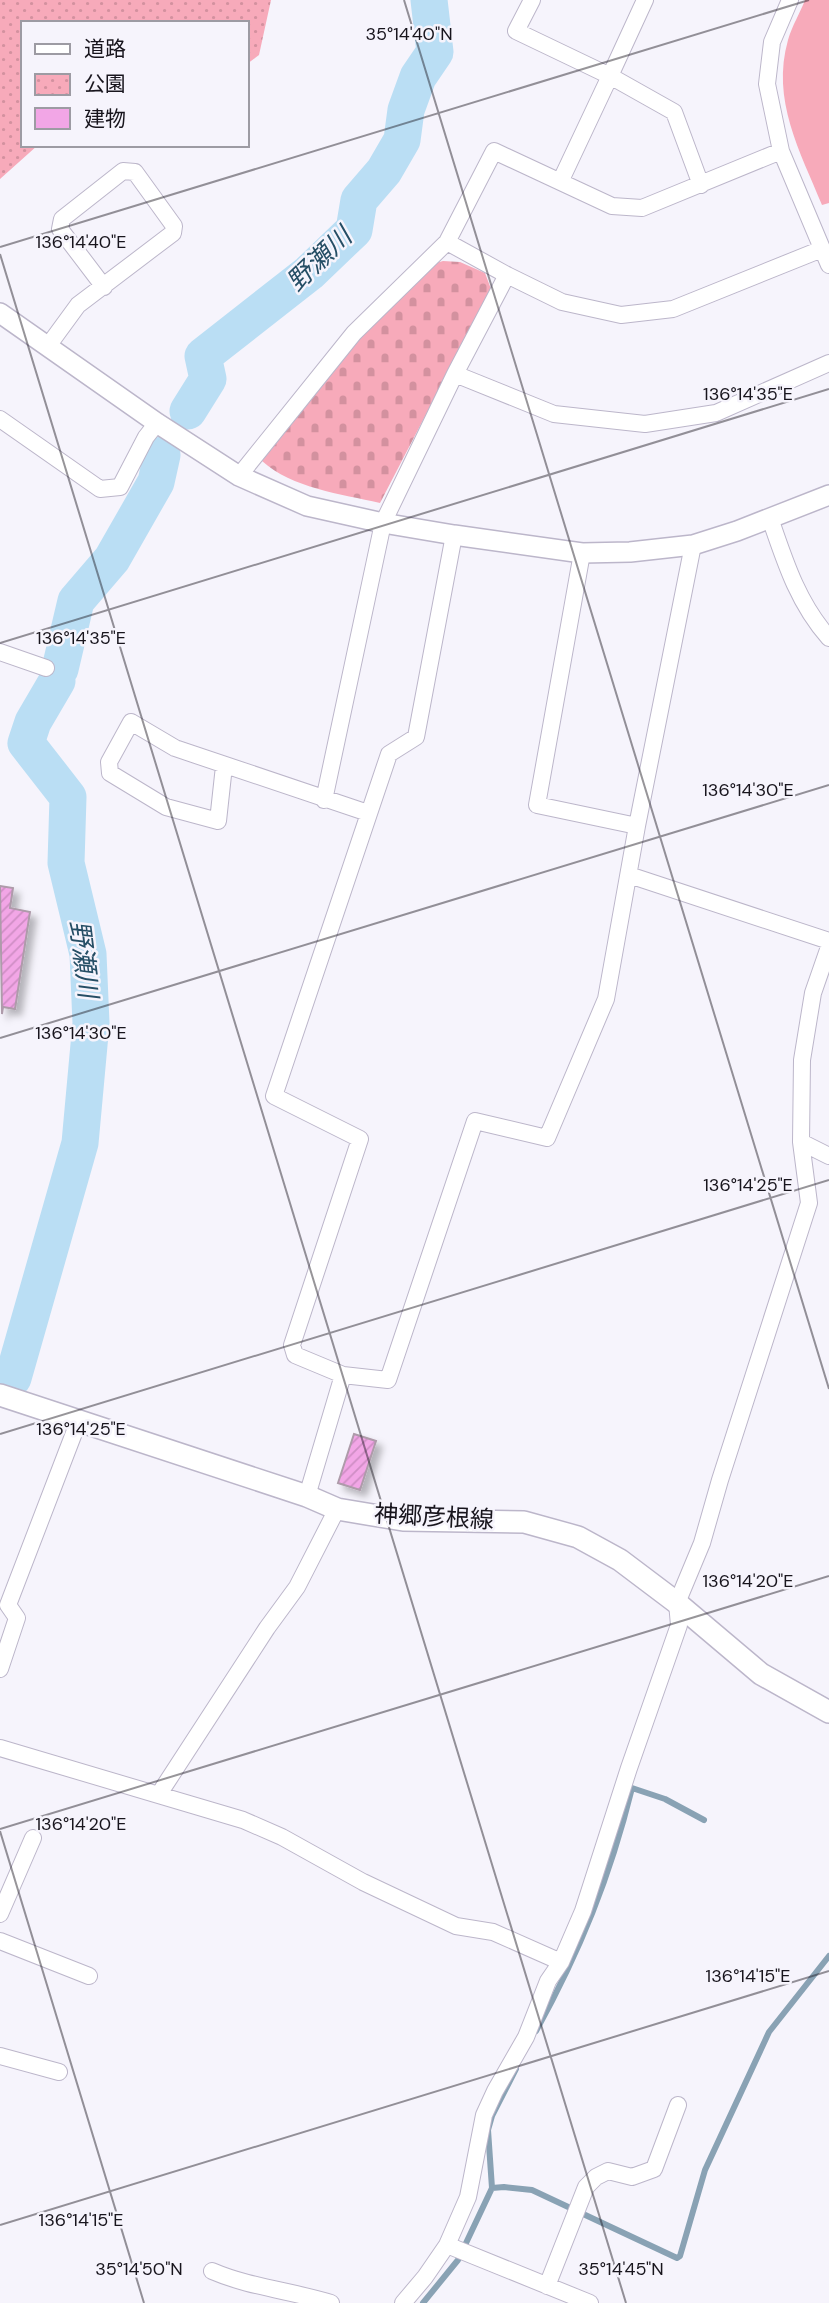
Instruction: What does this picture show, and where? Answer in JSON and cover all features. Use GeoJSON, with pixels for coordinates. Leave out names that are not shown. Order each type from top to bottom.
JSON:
{"type":"FeatureCollection","features":[{"type":"Feature","properties":{"kind":"main road","name":"神郷彦根線"},"geometry":{"type":"LineString","coordinates":[[0,1395],[307,1496],[337,1509],[403,1520],[524,1522],[579,1538],[620,1560],[761,1674],[829,1712]]}},
{"type":"Feature","properties":{"kind":"street"},"geometry":{"type":"LineString","coordinates":[[532,0],[516,31],[610,76],[674,112],[701,185]]}},
{"type":"Feature","properties":{"kind":"street"},"geometry":{"type":"LineString","coordinates":[[561,180],[645,0]]}},
{"type":"Feature","properties":{"kind":"street"},"geometry":{"type":"LineString","coordinates":[[790,0],[772,42],[766,84],[780,151],[829,265]]}},
{"type":"Feature","properties":{"kind":"street"},"geometry":{"type":"LineString","coordinates":[[239,476],[354,333],[447,242],[494,151],[612,206],[642,208],[780,151]]}},
{"type":"Feature","properties":{"kind":"street"},"geometry":{"type":"LineString","coordinates":[[48,346],[78,305],[104,287],[173,233],[174,226],[135,172],[122,171],[62,219],[60,229],[104,287]]}},
{"type":"Feature","properties":{"kind":"street"},"geometry":{"type":"LineString","coordinates":[[447,242],[562,302],[621,315],[673,309],[822,249]]}},
{"type":"Feature","properties":{"kind":"street"},"geometry":{"type":"LineString","coordinates":[[324,800],[383,523],[455,374],[507,275]]}},
{"type":"Feature","properties":{"kind":"street"},"geometry":{"type":"LineString","coordinates":[[0,313],[157,423],[239,476],[307,506],[383,523],[454,536],[582,553],[630,552],[693,545],[829,495]]}},
{"type":"Feature","properties":{"kind":"street"},"geometry":{"type":"LineString","coordinates":[[455,374],[554,414],[645,424],[716,413],[829,363]]}},
{"type":"Feature","properties":{"kind":"street"},"geometry":{"type":"LineString","coordinates":[[0,419],[100,489],[120,487],[157,423]]}},
{"type":"Feature","properties":{"kind":"street"},"geometry":{"type":"LineString","coordinates":[[770,518],[793,584],[812,618],[829,638]]}},
{"type":"Feature","properties":{"kind":"street"},"geometry":{"type":"LineString","coordinates":[[454,536],[416,737],[388,754],[274,1096],[360,1139],[292,1345],[295,1355],[343,1375],[388,1380],[475,1121],[547,1138],[606,999],[637,826],[693,545]]}},
{"type":"Feature","properties":{"kind":"street"},"geometry":{"type":"LineString","coordinates":[[582,553],[537,805],[637,826]]}},
{"type":"Feature","properties":{"kind":"street"},"geometry":{"type":"LineString","coordinates":[[0,652],[46,668]]}},
{"type":"Feature","properties":{"kind":"street"},"geometry":{"type":"LineString","coordinates":[[224,766],[218,821],[166,807],[110,773],[110,762],[131,722],[176,748],[368,813]]}},
{"type":"Feature","properties":{"kind":"street"},"geometry":{"type":"LineString","coordinates":[[403,2303],[425,2277],[456,2249],[484,2115],[526,2037],[548,1981],[561,1962],[583,1911],[679,1625],[677,1604],[702,1543],[809,1203],[801,1142],[802,1059],[813,993],[829,944],[629,875]]}},
{"type":"Feature","properties":{"kind":"street"},"geometry":{"type":"LineString","coordinates":[[801,1142],[829,1156]]}},
{"type":"Feature","properties":{"kind":"street"},"geometry":{"type":"LineString","coordinates":[[307,1496],[343,1375]]}},
{"type":"Feature","properties":{"kind":"street"},"geometry":{"type":"LineString","coordinates":[[0,1669],[17,1618],[4,1603],[79,1420]]}},
{"type":"Feature","properties":{"kind":"street"},"geometry":{"type":"LineString","coordinates":[[162,1796],[170,1776],[297,1587],[337,1509]]}},
{"type":"Feature","properties":{"kind":"street"},"geometry":{"type":"LineString","coordinates":[[0,1748],[263,1829],[363,1882],[456,1926],[493,1932],[561,1962]]}},
{"type":"Feature","properties":{"kind":"street"},"geometry":{"type":"LineString","coordinates":[[0,1914],[33,1838]]}},
{"type":"Feature","properties":{"kind":"street"},"geometry":{"type":"LineString","coordinates":[[0,1941],[89,1976]]}},
{"type":"Feature","properties":{"kind":"street"},"geometry":{"type":"LineString","coordinates":[[0,2056],[59,2072]]}},
{"type":"Feature","properties":{"kind":"street"},"geometry":{"type":"LineString","coordinates":[[548,2286],[586,2187],[596,2177],[608,2171],[632,2177],[654,2169],[678,2105]]}},
{"type":"Feature","properties":{"kind":"street"},"geometry":{"type":"LineString","coordinates":[[456,2249],[590,2303]]}},
{"type":"Feature","properties":{"kind":"street"},"geometry":{"type":"LineString","coordinates":[[212,2272],[229,2279],[331,2303]]}},
{"type":"Feature","properties":{"kind":"green space"},"geometry":{"type":"Polygon","coordinates":[[[0,0],[271,0],[259,55],[248,63],[248,21],[21,21],[21,147],[36,147],[0,179],[0,0]]]}},
{"type":"Feature","properties":{"kind":"green space"},"geometry":{"type":"Polygon","coordinates":[[[805,0],[829,0],[829,203],[822,205],[790,125],[783,83],[788,40],[805,0]]]}},
{"type":"Feature","properties":{"kind":"green space"},"geometry":{"type":"Polygon","coordinates":[[[460,262],[485,273],[491,289],[380,503],[302,484],[262,461],[368,329],[436,263],[460,262]]]}},
{"type":"Feature","properties":{"kind":"building"},"geometry":{"type":"Polygon","coordinates":[[[0,886],[13,888],[10,908],[30,912],[15,1009],[3,1007],[2,1014],[0,886]]]}},
{"type":"Feature","properties":{"kind":"building"},"geometry":{"type":"Polygon","coordinates":[[[354,1434],[376,1441],[360,1490],[338,1483],[354,1434]]]}},
{"type":"Feature","properties":{"kind":"waterway","name":"野瀬川"},"geometry":{"type":"LineString","coordinates":[[188,411],[208,379],[203,356],[309,273],[354,230],[359,200],[384,171],[402,140],[406,110],[418,77],[435,52],[429,0]]}},
{"type":"Feature","properties":{"kind":"waterway","name":"野瀬川"},"geometry":{"type":"LineString","coordinates":[[60,669],[76,601],[112,559],[156,482],[162,455]]}},
{"type":"Feature","properties":{"kind":"waterway","name":"野瀬川"},"geometry":{"type":"LineString","coordinates":[[13,1378],[80,1143],[91,1023],[88,954],[66,863],[68,797],[26,743],[33,722],[57,681]]}},
{"type":"Feature","properties":{"kind":"waterway"},"geometry":{"type":"LineString","coordinates":[[536,2031],[580,1942],[604,1883],[632,1788],[665,1799],[704,1820]]}},
{"type":"Feature","properties":{"kind":"waterway"},"geometry":{"type":"LineString","coordinates":[[492,2188],[532,2190],[677,2258],[680,2256],[705,2170],[769,2032],[829,1956]]}},
{"type":"Feature","properties":{"kind":"waterway"},"geometry":{"type":"LineString","coordinates":[[423,2303],[458,2260],[492,2188],[488,2130],[492,2116],[516,2069]]}}]}
